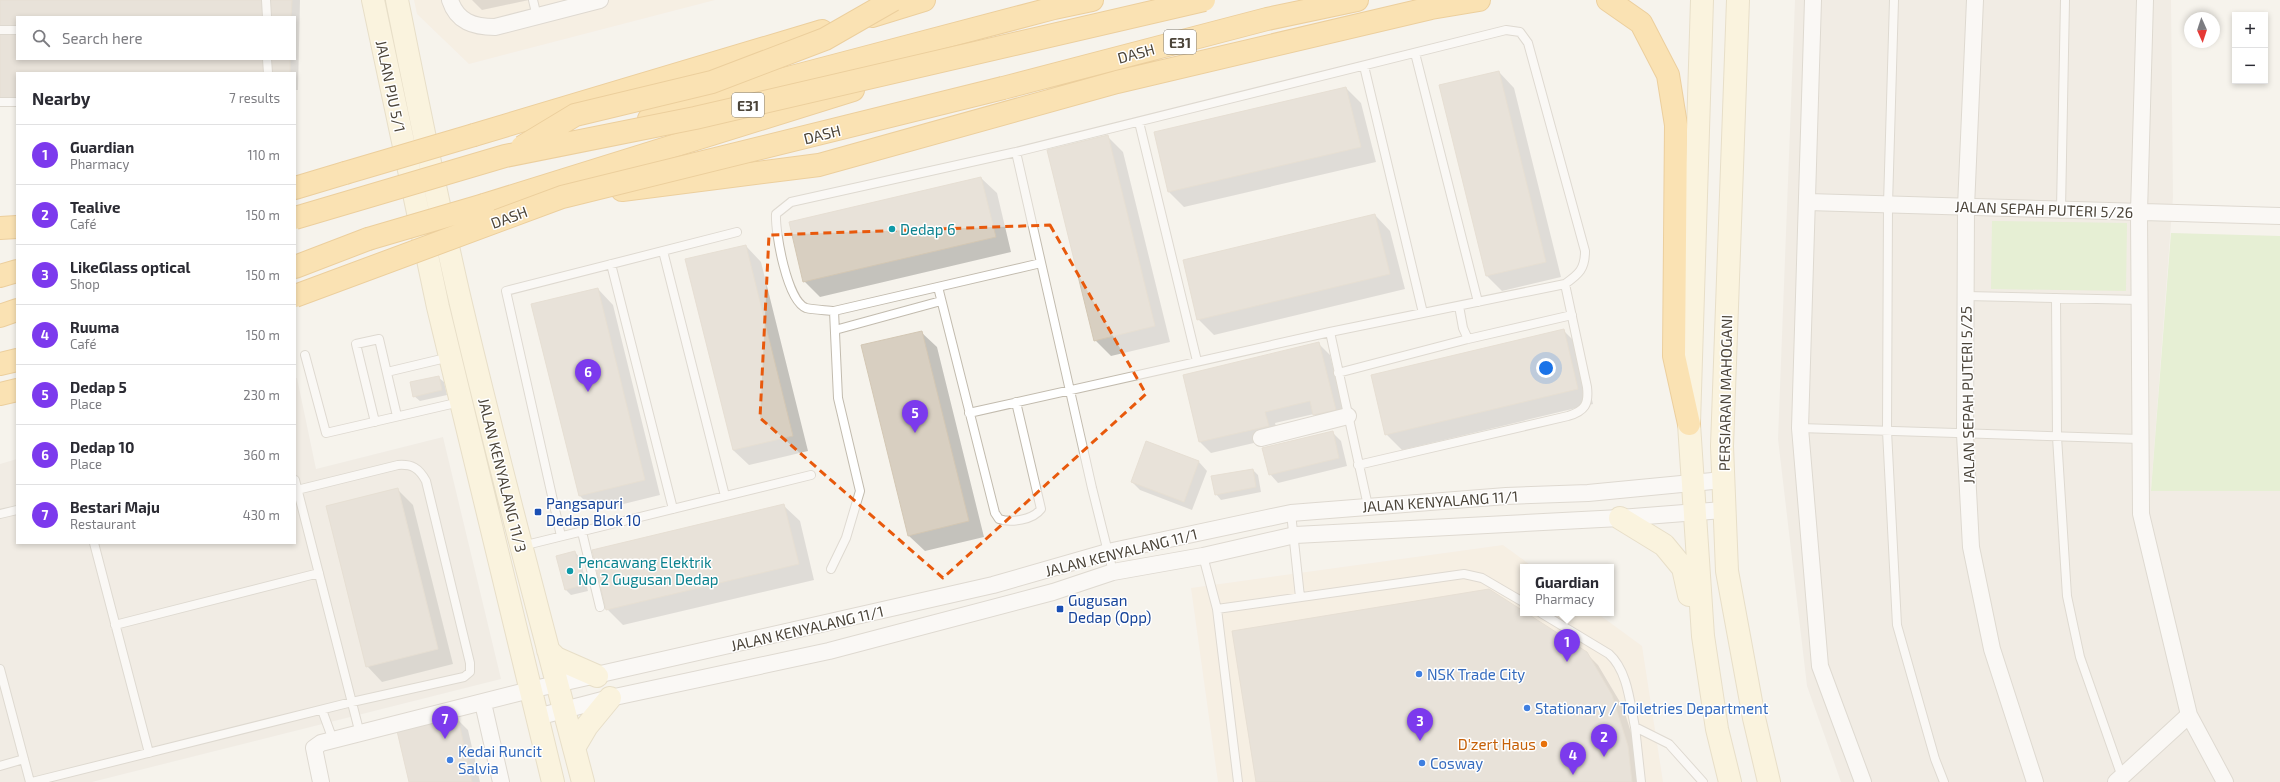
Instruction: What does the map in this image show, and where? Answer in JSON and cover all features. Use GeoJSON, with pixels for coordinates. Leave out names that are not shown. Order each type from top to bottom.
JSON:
{"type":"FeatureCollection","features":[{"type":"Feature","properties":{"kind":"highway"},"geometry":{"type":"LineString","coordinates":[[505,156],[575,115],[712,82],[825,39],[893,0]]}},
{"type":"Feature","properties":{"kind":"highway"},"geometry":{"type":"LineString","coordinates":[[296,188],[924,0]]}},
{"type":"Feature","properties":{"kind":"highway"},"geometry":{"type":"LineString","coordinates":[[296,222],[358,202],[485,167],[769,84],[1054,8],[1092,0]]}},
{"type":"Feature","properties":{"kind":"highway","name":"E31"},"geometry":{"type":"LineString","coordinates":[[296,218],[505,156],[695,118],[1204,0]]}},
{"type":"Feature","properties":{"kind":"highway","name":"DASH"},"geometry":{"type":"LineString","coordinates":[[296,296],[562,197],[886,118],[1267,19],[1358,0]]}},
{"type":"Feature","properties":{"kind":"highway"},"geometry":{"type":"LineString","coordinates":[[562,197],[819,165],[1117,82],[1431,8],[1479,0]]}},
{"type":"Feature","properties":{"kind":"highway"},"geometry":{"type":"LineString","coordinates":[[1608,0],[1641,22],[1668,76],[1676,125],[1674,356],[1689,424]]}},
{"type":"Feature","properties":{"kind":"highway"},"geometry":{"type":"LineString","coordinates":[[296,267],[368,239],[484,205],[984,50],[1023,32],[1054,8]]}},
{"type":"Feature","properties":{"kind":"highway"},"geometry":{"type":"LineString","coordinates":[[0,228],[16,227]]}},
{"type":"Feature","properties":{"kind":"highway"},"geometry":{"type":"LineString","coordinates":[[0,276],[16,271]]}},
{"type":"Feature","properties":{"kind":"highway"},"geometry":{"type":"LineString","coordinates":[[0,305],[16,300]]}},
{"type":"Feature","properties":{"kind":"highway"},"geometry":{"type":"LineString","coordinates":[[0,316],[16,310]]}},
{"type":"Feature","properties":{"kind":"highway"},"geometry":{"type":"LineString","coordinates":[[0,364],[16,360]]}},
{"type":"Feature","properties":{"kind":"highway"},"geometry":{"type":"LineString","coordinates":[[0,394],[16,390]]}},
{"type":"Feature","properties":{"kind":"street","name":"JALAN PJU 5/1"},"geometry":{"type":"LineString","coordinates":[[373,0],[409,171]]}},
{"type":"Feature","properties":{"kind":"street","name":"JALAN PJU 5/1"},"geometry":{"type":"LineString","coordinates":[[397,0],[430,167]]}},
{"type":"Feature","properties":{"kind":"street"},"geometry":{"type":"LineString","coordinates":[[450,0],[455,13],[464,21],[478,27],[495,27],[593,1]]}},
{"type":"Feature","properties":{"kind":"street"},"geometry":{"type":"LineString","coordinates":[[1702,0],[1689,424],[1703,636],[1717,729],[1730,782]]}},
{"type":"Feature","properties":{"kind":"street","name":"PERSIARAN MAHOGANI"},"geometry":{"type":"LineString","coordinates":[[1738,0],[1722,438],[1723,510],[1726,571],[1754,718],[1769,782]]}},
{"type":"Feature","properties":{"kind":"street"},"geometry":{"type":"LineString","coordinates":[[1813,0],[1800,428],[1820,666],[1863,782]]}},
{"type":"Feature","properties":{"kind":"street","name":"JALAN SEPAH PUTERI 5/25"},"geometry":{"type":"LineString","coordinates":[[1975,0],[1966,207],[1965,434],[1971,547],[1992,649],[2035,782]]}},
{"type":"Feature","properties":{"kind":"street"},"geometry":{"type":"LineString","coordinates":[[2145,0],[2139,212],[2141,514],[2189,715],[2225,782]]}},
{"type":"Feature","properties":{"kind":"street","name":"JALAN KENYALANG 11/3"},"geometry":{"type":"LineString","coordinates":[[430,167],[510,505],[583,782]]}},
{"type":"Feature","properties":{"kind":"street","name":"JALAN KENYALANG 11/3"},"geometry":{"type":"LineString","coordinates":[[409,171],[450,357],[553,782]]}},
{"type":"Feature","properties":{"kind":"street","name":"JALAN SEPAH PUTERI 5/26"},"geometry":{"type":"LineString","coordinates":[[1808,202],[2280,216]]}},
{"type":"Feature","properties":{"kind":"street"},"geometry":{"type":"LineString","coordinates":[[1261,438],[1348,416]]}},
{"type":"Feature","properties":{"kind":"street","name":"JALAN KENYALANG 11/1"},"geometry":{"type":"LineString","coordinates":[[321,782],[314,748],[321,743],[530,690],[597,676],[985,586],[1108,552],[1291,513],[1506,496],[1588,493],[1723,480]]}},
{"type":"Feature","properties":{"kind":"street"},"geometry":{"type":"LineString","coordinates":[[488,511],[510,505]]}},
{"type":"Feature","properties":{"kind":"street","name":"JALAN KENYALANG 11/1"},"geometry":{"type":"LineString","coordinates":[[537,717],[610,698],[829,651],[1053,592],[1113,572],[1203,556],[1295,535],[1620,518],[1723,510]]}},
{"type":"Feature","properties":{"kind":"street"},"geometry":{"type":"LineString","coordinates":[[1620,518],[1664,545],[1683,568],[1703,636]]}},
{"type":"Feature","properties":{"kind":"street"},"geometry":{"type":"LineString","coordinates":[[548,650],[556,658],[597,676]]}},
{"type":"Feature","properties":{"kind":"street"},"geometry":{"type":"LineString","coordinates":[[574,748],[587,726],[610,698]]}},
{"type":"Feature","properties":{"kind":"street"},"geometry":{"type":"LineString","coordinates":[[483,703],[502,782]]}},
{"type":"Feature","properties":{"kind":"street"},"geometry":{"type":"LineString","coordinates":[[2119,779],[2189,715]]}},
{"type":"Feature","properties":{"kind":"lane"},"geometry":{"type":"LineString","coordinates":[[266,0],[267,16]]}},
{"type":"Feature","properties":{"kind":"lane"},"geometry":{"type":"LineString","coordinates":[[533,0],[536,17]]}},
{"type":"Feature","properties":{"kind":"lane"},"geometry":{"type":"LineString","coordinates":[[1894,0],[1888,204],[1887,431],[1897,624],[1935,759],[1944,782]]}},
{"type":"Feature","properties":{"kind":"lane"},"geometry":{"type":"LineString","coordinates":[[2061,209],[2065,0]]}},
{"type":"Feature","properties":{"kind":"lane"},"geometry":{"type":"LineString","coordinates":[[0,30],[16,30]]}},
{"type":"Feature","properties":{"kind":"lane"},"geometry":{"type":"LineString","coordinates":[[969,413],[1069,389],[1330,332],[1566,284],[1581,273],[1585,263],[1585,251],[1528,43],[1520,32],[1506,30],[1016,152],[791,202],[776,214],[776,225],[790,285],[796,299],[806,308],[834,311],[1041,263]]}},
{"type":"Feature","properties":{"kind":"lane"},"geometry":{"type":"LineString","coordinates":[[1415,53],[1478,302]]}},
{"type":"Feature","properties":{"kind":"lane"},"geometry":{"type":"LineString","coordinates":[[267,60],[268,72]]}},
{"type":"Feature","properties":{"kind":"lane"},"geometry":{"type":"LineString","coordinates":[[1364,66],[1423,313]]}},
{"type":"Feature","properties":{"kind":"lane"},"geometry":{"type":"LineString","coordinates":[[0,102],[16,102]]}},
{"type":"Feature","properties":{"kind":"lane"},"geometry":{"type":"LineString","coordinates":[[1139,122],[1197,361]]}},
{"type":"Feature","properties":{"kind":"lane"},"geometry":{"type":"LineString","coordinates":[[1016,152],[1069,389],[1113,572]]}},
{"type":"Feature","properties":{"kind":"lane"},"geometry":{"type":"LineString","coordinates":[[561,536],[506,291],[737,232]]}},
{"type":"Feature","properties":{"kind":"lane"},"geometry":{"type":"LineString","coordinates":[[663,251],[725,496]]}},
{"type":"Feature","properties":{"kind":"lane"},"geometry":{"type":"LineString","coordinates":[[611,264],[673,509]]}},
{"type":"Feature","properties":{"kind":"lane"},"geometry":{"type":"LineString","coordinates":[[1358,465],[1579,413],[1586,407],[1589,399],[1566,284]]}},
{"type":"Feature","properties":{"kind":"lane"},"geometry":{"type":"LineString","coordinates":[[938,287],[995,513],[998,520],[1006,522],[1036,515],[1041,509],[1016,402]]}},
{"type":"Feature","properties":{"kind":"lane"},"geometry":{"type":"LineString","coordinates":[[1966,296],[2140,300]]}},
{"type":"Feature","properties":{"kind":"lane"},"geometry":{"type":"LineString","coordinates":[[2056,298],[2057,436],[2067,596],[2080,657],[2119,779]]}},
{"type":"Feature","properties":{"kind":"lane"},"geometry":{"type":"LineString","coordinates":[[835,330],[941,301]]}},
{"type":"Feature","properties":{"kind":"lane"},"geometry":{"type":"LineString","coordinates":[[1459,306],[1463,328],[1468,339]]}},
{"type":"Feature","properties":{"kind":"lane"},"geometry":{"type":"LineString","coordinates":[[831,569],[846,538],[860,491],[838,398],[834,311]]}},
{"type":"Feature","properties":{"kind":"lane"},"geometry":{"type":"LineString","coordinates":[[1338,373],[1468,339],[1572,315]]}},
{"type":"Feature","properties":{"kind":"lane"},"geometry":{"type":"LineString","coordinates":[[1330,332],[1368,506]]}},
{"type":"Feature","properties":{"kind":"lane"},"geometry":{"type":"LineString","coordinates":[[375,422],[356,344],[379,339],[388,372],[397,416]]}},
{"type":"Feature","properties":{"kind":"lane"},"geometry":{"type":"LineString","coordinates":[[306,355],[326,433],[461,402]]}},
{"type":"Feature","properties":{"kind":"lane"},"geometry":{"type":"LineString","coordinates":[[388,372],[450,357]]}},
{"type":"Feature","properties":{"kind":"lane"},"geometry":{"type":"LineString","coordinates":[[1800,428],[2140,439]]}},
{"type":"Feature","properties":{"kind":"lane"},"geometry":{"type":"LineString","coordinates":[[0,669],[31,782],[352,702],[464,677],[470,672],[470,663],[426,481],[416,467],[409,464],[398,465],[298,490]]}},
{"type":"Feature","properties":{"kind":"lane"},"geometry":{"type":"LineString","coordinates":[[521,547],[810,475]]}},
{"type":"Feature","properties":{"kind":"lane"},"geometry":{"type":"LineString","coordinates":[[296,483],[360,734]]}},
{"type":"Feature","properties":{"kind":"lane"},"geometry":{"type":"LineString","coordinates":[[0,514],[16,510]]}},
{"type":"Feature","properties":{"kind":"lane"},"geometry":{"type":"LineString","coordinates":[[1291,513],[1295,535],[1300,597]]}},
{"type":"Feature","properties":{"kind":"lane"},"geometry":{"type":"LineString","coordinates":[[582,532],[600,607]]}},
{"type":"Feature","properties":{"kind":"lane"},"geometry":{"type":"LineString","coordinates":[[94,544],[149,753]]}},
{"type":"Feature","properties":{"kind":"lane"},"geometry":{"type":"LineString","coordinates":[[1203,556],[1216,609],[1238,782]]}},
{"type":"Feature","properties":{"kind":"lane"},"geometry":{"type":"LineString","coordinates":[[115,625],[319,573]]}},
{"type":"Feature","properties":{"kind":"lane"},"geometry":{"type":"LineString","coordinates":[[1216,609],[1464,574],[1482,578],[1520,600]]}},
{"type":"Feature","properties":{"kind":"lane"},"geometry":{"type":"LineString","coordinates":[[1546,616],[1609,654],[1617,661],[1622,671],[1635,727],[1641,782]]}},
{"type":"Feature","properties":{"kind":"lane"},"geometry":{"type":"LineString","coordinates":[[322,710],[333,740]]}},
{"type":"Feature","properties":{"kind":"lane"},"geometry":{"type":"LineString","coordinates":[[1635,727],[1669,744],[1703,782]]}},
{"type":"Feature","properties":{"kind":"lane"},"geometry":{"type":"LineString","coordinates":[[0,766],[24,760]]}},
{"type":"Feature","properties":{"kind":"highlighted area"},"geometry":{"type":"Polygon","coordinates":[[[1050,225],[1146,394],[943,578],[760,418],[769,235],[1050,225]]]}},
{"type":"Feature","properties":{"kind":"shaded area"},"geometry":{"type":"Polygon","coordinates":[[[414,0],[715,0],[469,64],[417,14],[414,0]]]}},
{"type":"Feature","properties":{"kind":"shaded area"},"geometry":{"type":"Polygon","coordinates":[[[1795,0],[2171,0],[2173,197],[2151,491],[2280,491],[2280,782],[1841,782],[1807,686],[1778,439],[1795,0]]]}},
{"type":"Feature","properties":{"kind":"shaded area"},"geometry":{"type":"Polygon","coordinates":[[[296,378],[316,469],[443,437],[501,679],[92,782],[0,782],[0,464],[16,459],[16,544],[296,544],[296,378]]]}},
{"type":"Feature","properties":{"kind":"shaded area","name":"NSK Trade City"},"geometry":{"type":"Polygon","coordinates":[[[1503,545],[1529,564],[1520,564],[1520,616],[1601,616],[1642,646],[1663,782],[1218,782],[1191,588],[1503,545]]]}},
{"type":"Feature","properties":{"kind":"green space"},"geometry":{"type":"Polygon","coordinates":[[[1992,221],[2127,223],[2126,291],[1991,289],[1992,221]]]}},
{"type":"Feature","properties":{"kind":"green space"},"geometry":{"type":"Polygon","coordinates":[[[2171,233],[2280,236],[2280,491],[2151,491],[2171,233]]]}},
{"type":"Feature","properties":{"kind":"building"},"geometry":{"type":"Polygon","coordinates":[[[0,0],[292,0],[291,16],[16,16],[16,60],[290,60],[290,72],[16,72],[16,98],[0,98],[0,0]]]}},
{"type":"Feature","properties":{"kind":"building"},"geometry":{"type":"Polygon","coordinates":[[[1499,71],[1546,262],[1486,276],[1439,85],[1499,71]]]}},
{"type":"Feature","properties":{"kind":"building"},"geometry":{"type":"Polygon","coordinates":[[[1346,87],[1361,147],[1168,192],[1154,132],[1346,87]]]}},
{"type":"Feature","properties":{"kind":"building"},"geometry":{"type":"Polygon","coordinates":[[[1108,135],[1155,326],[1094,341],[1047,150],[1108,135]]]}},
{"type":"Feature","properties":{"kind":"building","name":"Dedap 6"},"geometry":{"type":"Polygon","coordinates":[[[981,177],[996,237],[803,282],[789,222],[981,177]]]}},
{"type":"Feature","properties":{"kind":"building"},"geometry":{"type":"Polygon","coordinates":[[[1375,214],[1390,274],[1197,320],[1183,260],[1375,214]]]}},
{"type":"Feature","properties":{"kind":"building"},"geometry":{"type":"Polygon","coordinates":[[[746,245],[793,436],[733,450],[685,259],[746,245]]]}},
{"type":"Feature","properties":{"kind":"building"},"geometry":{"type":"Polygon","coordinates":[[[598,288],[645,480],[579,496],[531,304],[598,288]]]}},
{"type":"Feature","properties":{"kind":"building"},"geometry":{"type":"Polygon","coordinates":[[[1564,329],[1578,389],[1385,435],[1371,375],[1564,329]]]}},
{"type":"Feature","properties":{"kind":"building"},"geometry":{"type":"Polygon","coordinates":[[[922,331],[969,521],[908,536],[861,345],[922,331]]]}},
{"type":"Feature","properties":{"kind":"building"},"geometry":{"type":"Polygon","coordinates":[[[1319,342],[1336,410],[1313,415],[1310,401],[1265,412],[1269,426],[1199,442],[1183,375],[1319,342]]]}},
{"type":"Feature","properties":{"kind":"building"},"geometry":{"type":"Polygon","coordinates":[[[439,376],[442,390],[413,397],[410,382],[439,376]]]}},
{"type":"Feature","properties":{"kind":"building"},"geometry":{"type":"Polygon","coordinates":[[[1333,431],[1339,458],[1269,475],[1262,448],[1333,431]]]}},
{"type":"Feature","properties":{"kind":"building"},"geometry":{"type":"Polygon","coordinates":[[[1146,441],[1199,461],[1184,502],[1131,482],[1146,441]]]}},
{"type":"Feature","properties":{"kind":"building"},"geometry":{"type":"Polygon","coordinates":[[[1253,469],[1256,487],[1215,495],[1211,476],[1253,469]]]}},
{"type":"Feature","properties":{"kind":"building"},"geometry":{"type":"Polygon","coordinates":[[[398,488],[438,649],[366,667],[326,506],[398,488]]]}},
{"type":"Feature","properties":{"kind":"building"},"geometry":{"type":"Polygon","coordinates":[[[784,504],[799,564],[606,610],[592,550],[784,504]]]}},
{"type":"Feature","properties":{"kind":"building","name":"Pencawang Elektrik No 2 Gugusan Dedap"},"geometry":{"type":"Polygon","coordinates":[[[575,551],[583,585],[565,590],[556,556],[575,551]]]}},
{"type":"Feature","properties":{"kind":"building","name":"NSK Trade City"},"geometry":{"type":"Polygon","coordinates":[[[1489,589],[1520,609],[1520,616],[1531,616],[1587,652],[1612,695],[1628,746],[1632,782],[1256,782],[1232,631],[1489,589]]]}},
{"type":"Feature","properties":{"kind":"building"},"geometry":{"type":"Polygon","coordinates":[[[458,718],[472,782],[409,782],[397,731],[458,718]]]}},
{"type":"Feature","properties":{"kind":"place","name":"Dedap 6"},"geometry":{"type":"Point","coordinates":[892,229]}},
{"type":"Feature","properties":{"kind":"place","name":"Dedap 10"},"geometry":{"type":"Point","coordinates":[588,392]}},
{"type":"Feature","properties":{"kind":"place","name":"Dedap 5"},"geometry":{"type":"Point","coordinates":[915,433]}},
{"type":"Feature","properties":{"kind":"place","name":"Pangsapuri Dedap Blok 10"},"geometry":{"type":"Point","coordinates":[538,512]}},
{"type":"Feature","properties":{"kind":"place","name":"Pencawang Elektrik No 2 Gugusan Dedap"},"geometry":{"type":"Point","coordinates":[570,571]}},
{"type":"Feature","properties":{"kind":"place","name":"Gugusan Dedap (Opp)"},"geometry":{"type":"Point","coordinates":[1060,609]}},
{"type":"Feature","properties":{"kind":"place","name":"Guardian"},"geometry":{"type":"Point","coordinates":[1567,662]}},
{"type":"Feature","properties":{"kind":"place","name":"NSK Trade City"},"geometry":{"type":"Point","coordinates":[1419,674]}},
{"type":"Feature","properties":{"kind":"place","name":"Stationary / Toiletries Department"},"geometry":{"type":"Point","coordinates":[1527,708]}},
{"type":"Feature","properties":{"kind":"place","name":"Bestari Maju"},"geometry":{"type":"Point","coordinates":[445,739]}},
{"type":"Feature","properties":{"kind":"place","name":"LikeGlass optical"},"geometry":{"type":"Point","coordinates":[1420,741]}},
{"type":"Feature","properties":{"kind":"place","name":"D'zert Haus"},"geometry":{"type":"Point","coordinates":[1544,744]}},
{"type":"Feature","properties":{"kind":"place","name":"Tealive"},"geometry":{"type":"Point","coordinates":[1604,757]}},
{"type":"Feature","properties":{"kind":"place","name":"Kedai Runcit Salvia"},"geometry":{"type":"Point","coordinates":[450,760]}},
{"type":"Feature","properties":{"kind":"place","name":"Cosway"},"geometry":{"type":"Point","coordinates":[1422,763]}},
{"type":"Feature","properties":{"kind":"place","name":"Ruuma"},"geometry":{"type":"Point","coordinates":[1573,775]}}]}
